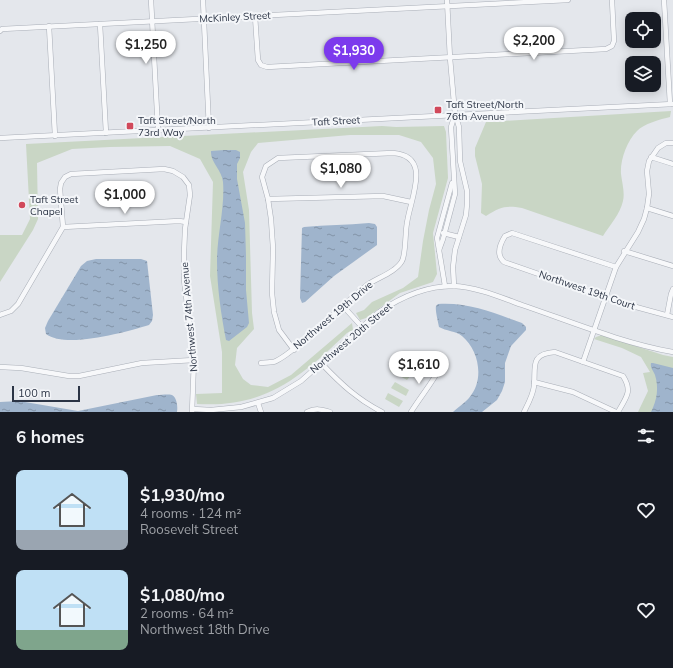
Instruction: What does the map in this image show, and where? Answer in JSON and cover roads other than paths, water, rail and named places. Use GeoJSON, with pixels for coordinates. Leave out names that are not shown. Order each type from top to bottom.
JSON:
{"type":"FeatureCollection","features":[{"type":"Feature","properties":{"kind":"street"},"geometry":{"type":"LineString","coordinates":[[151,0],[158,130]]}},
{"type":"Feature","properties":{"kind":"street"},"geometry":{"type":"LineString","coordinates":[[203,0],[209,128]]}},
{"type":"Feature","properties":{"kind":"street"},"geometry":{"type":"LineString","coordinates":[[447,0],[455,114],[459,127],[460,161],[467,204],[466,215],[455,250],[453,267],[454,286]]}},
{"type":"Feature","properties":{"kind":"street","name":"McKinley Street"},"geometry":{"type":"LineString","coordinates":[[0,31],[2,29],[49,26],[568,0]]}},
{"type":"Feature","properties":{"kind":"street"},"geometry":{"type":"LineString","coordinates":[[255,16],[258,60],[260,65],[267,67],[606,49],[612,46],[614,41],[612,0]]}},
{"type":"Feature","properties":{"kind":"street"},"geometry":{"type":"LineString","coordinates":[[664,0],[671,104]]}},
{"type":"Feature","properties":{"kind":"street"},"geometry":{"type":"LineString","coordinates":[[100,24],[106,133]]}},
{"type":"Feature","properties":{"kind":"street"},"geometry":{"type":"LineString","coordinates":[[49,26],[55,136]]}},
{"type":"Feature","properties":{"kind":"street","name":"Taft Street"},"geometry":{"type":"LineString","coordinates":[[0,138],[671,104]]}},
{"type":"Feature","properties":{"kind":"street"},"geometry":{"type":"LineString","coordinates":[[439,250],[455,194],[451,127],[455,114]]}},
{"type":"Feature","properties":{"kind":"street"},"geometry":{"type":"LineString","coordinates":[[583,362],[593,329],[616,267],[624,252],[638,232],[648,208],[649,194],[647,165],[658,148],[666,143],[673,143]]}},
{"type":"Feature","properties":{"kind":"street"},"geometry":{"type":"LineString","coordinates":[[268,200],[383,196],[411,202],[417,181],[416,172],[412,161],[407,156],[393,154],[278,158],[266,166],[263,172],[263,181],[268,200],[273,248],[272,293],[274,312],[279,330],[294,350]]}},
{"type":"Feature","properties":{"kind":"street"},"geometry":{"type":"LineString","coordinates":[[651,157],[673,164]]}},
{"type":"Feature","properties":{"kind":"street","name":"Northwest 74th Avenue"},"geometry":{"type":"LineString","coordinates":[[63,227],[60,189],[61,182],[65,177],[71,174],[164,169],[174,170],[184,177],[189,185],[190,195],[186,222],[184,280],[194,360],[192,410]]}},
{"type":"Feature","properties":{"kind":"street"},"geometry":{"type":"LineString","coordinates":[[445,286],[437,238],[453,180]]}},
{"type":"Feature","properties":{"kind":"street","name":"Northwest 19th Drive"},"geometry":{"type":"LineString","coordinates":[[261,363],[274,362],[294,350],[368,284],[397,267],[402,261],[404,254],[407,221],[411,202]]}},
{"type":"Feature","properties":{"kind":"street"},"geometry":{"type":"LineString","coordinates":[[648,208],[673,216]]}},
{"type":"Feature","properties":{"kind":"street"},"geometry":{"type":"LineString","coordinates":[[0,315],[12,310],[18,304],[63,227],[179,221],[186,222]]}},
{"type":"Feature","properties":{"kind":"street"},"geometry":{"type":"LineString","coordinates":[[439,232],[459,237]]}},
{"type":"Feature","properties":{"kind":"street","name":"Northwest 19th Court"},"geometry":{"type":"LineString","coordinates":[[616,267],[512,233],[508,234],[503,239],[499,250],[502,260],[605,297],[673,317]]}},
{"type":"Feature","properties":{"kind":"street"},"geometry":{"type":"LineString","coordinates":[[624,252],[673,266]]}},
{"type":"Feature","properties":{"kind":"street","name":"Northwest 20th Street"},"geometry":{"type":"LineString","coordinates":[[192,410],[229,409],[258,403],[273,398],[301,381],[322,364],[379,312],[408,295],[427,289],[445,286],[477,290],[593,329],[673,352]]}},
{"type":"Feature","properties":{"kind":"street"},"geometry":{"type":"LineString","coordinates":[[667,315],[673,289]]}},
{"type":"Feature","properties":{"kind":"street"},"geometry":{"type":"LineString","coordinates":[[343,306],[362,327]]}},
{"type":"Feature","properties":{"kind":"street"},"geometry":{"type":"LineString","coordinates":[[524,412],[530,400],[534,386],[534,382],[535,363],[539,356],[546,353],[555,352],[619,374],[623,376],[629,387],[628,395],[617,412],[573,392],[534,382]]}},
{"type":"Feature","properties":{"kind":"street"},"geometry":{"type":"LineString","coordinates":[[0,367],[21,368],[69,376],[79,376],[142,363],[194,360]]}},
{"type":"Feature","properties":{"kind":"street"},"geometry":{"type":"LineString","coordinates":[[322,364],[342,385],[356,396],[382,412]]}},
{"type":"Feature","properties":{"kind":"street"},"geometry":{"type":"LineString","coordinates":[[412,412],[420,397],[434,379],[441,366]]}},
{"type":"Feature","properties":{"kind":"street"},"geometry":{"type":"LineString","coordinates":[[258,403],[261,412]]}},
{"type":"Feature","properties":{"kind":"street"},"geometry":{"type":"LineString","coordinates":[[307,412],[314,409],[330,412]]}},
{"type":"Feature","properties":{"kind":"water"},"geometry":{"type":"Polygon","coordinates":[[[236,150],[240,152],[240,158],[237,164],[237,179],[245,223],[246,290],[249,323],[247,327],[229,341],[226,340],[222,320],[217,271],[217,251],[223,202],[223,182],[221,174],[211,155],[211,151],[236,150]]]}},
{"type":"Feature","properties":{"kind":"water"},"geometry":{"type":"Polygon","coordinates":[[[375,224],[377,227],[377,245],[334,276],[302,303],[300,298],[302,228],[312,226],[375,224]]]}},
{"type":"Feature","properties":{"kind":"water"},"geometry":{"type":"Polygon","coordinates":[[[96,259],[141,259],[147,261],[153,315],[152,321],[149,325],[112,335],[81,340],[55,338],[46,334],[45,328],[48,321],[81,266],[87,261],[96,259]]]}},
{"type":"Feature","properties":{"kind":"water"},"geometry":{"type":"Polygon","coordinates":[[[438,304],[471,306],[522,323],[526,327],[526,330],[511,346],[505,363],[505,382],[502,391],[497,400],[482,412],[453,412],[467,400],[474,391],[477,383],[478,366],[473,349],[462,336],[439,327],[436,308],[438,304]]]}},
{"type":"Feature","properties":{"kind":"water"},"geometry":{"type":"Polygon","coordinates":[[[651,363],[673,368],[673,412],[651,412],[655,403],[657,389],[651,363]]]}},
{"type":"Feature","properties":{"kind":"water"},"geometry":{"type":"Polygon","coordinates":[[[157,395],[174,396],[177,403],[177,412],[0,412],[0,402],[19,401],[78,411],[157,395]]]}},
{"type":"Feature","properties":{"kind":"place","name":"Taft Street/North 76th Avenue"},"geometry":{"type":"Point","coordinates":[438,110]}},
{"type":"Feature","properties":{"kind":"place","name":"Taft Street/North 73rd Way"},"geometry":{"type":"Point","coordinates":[130,126]}},
{"type":"Feature","properties":{"kind":"place","name":"Taft Street Chapel"},"geometry":{"type":"Point","coordinates":[22,205]}}]}
